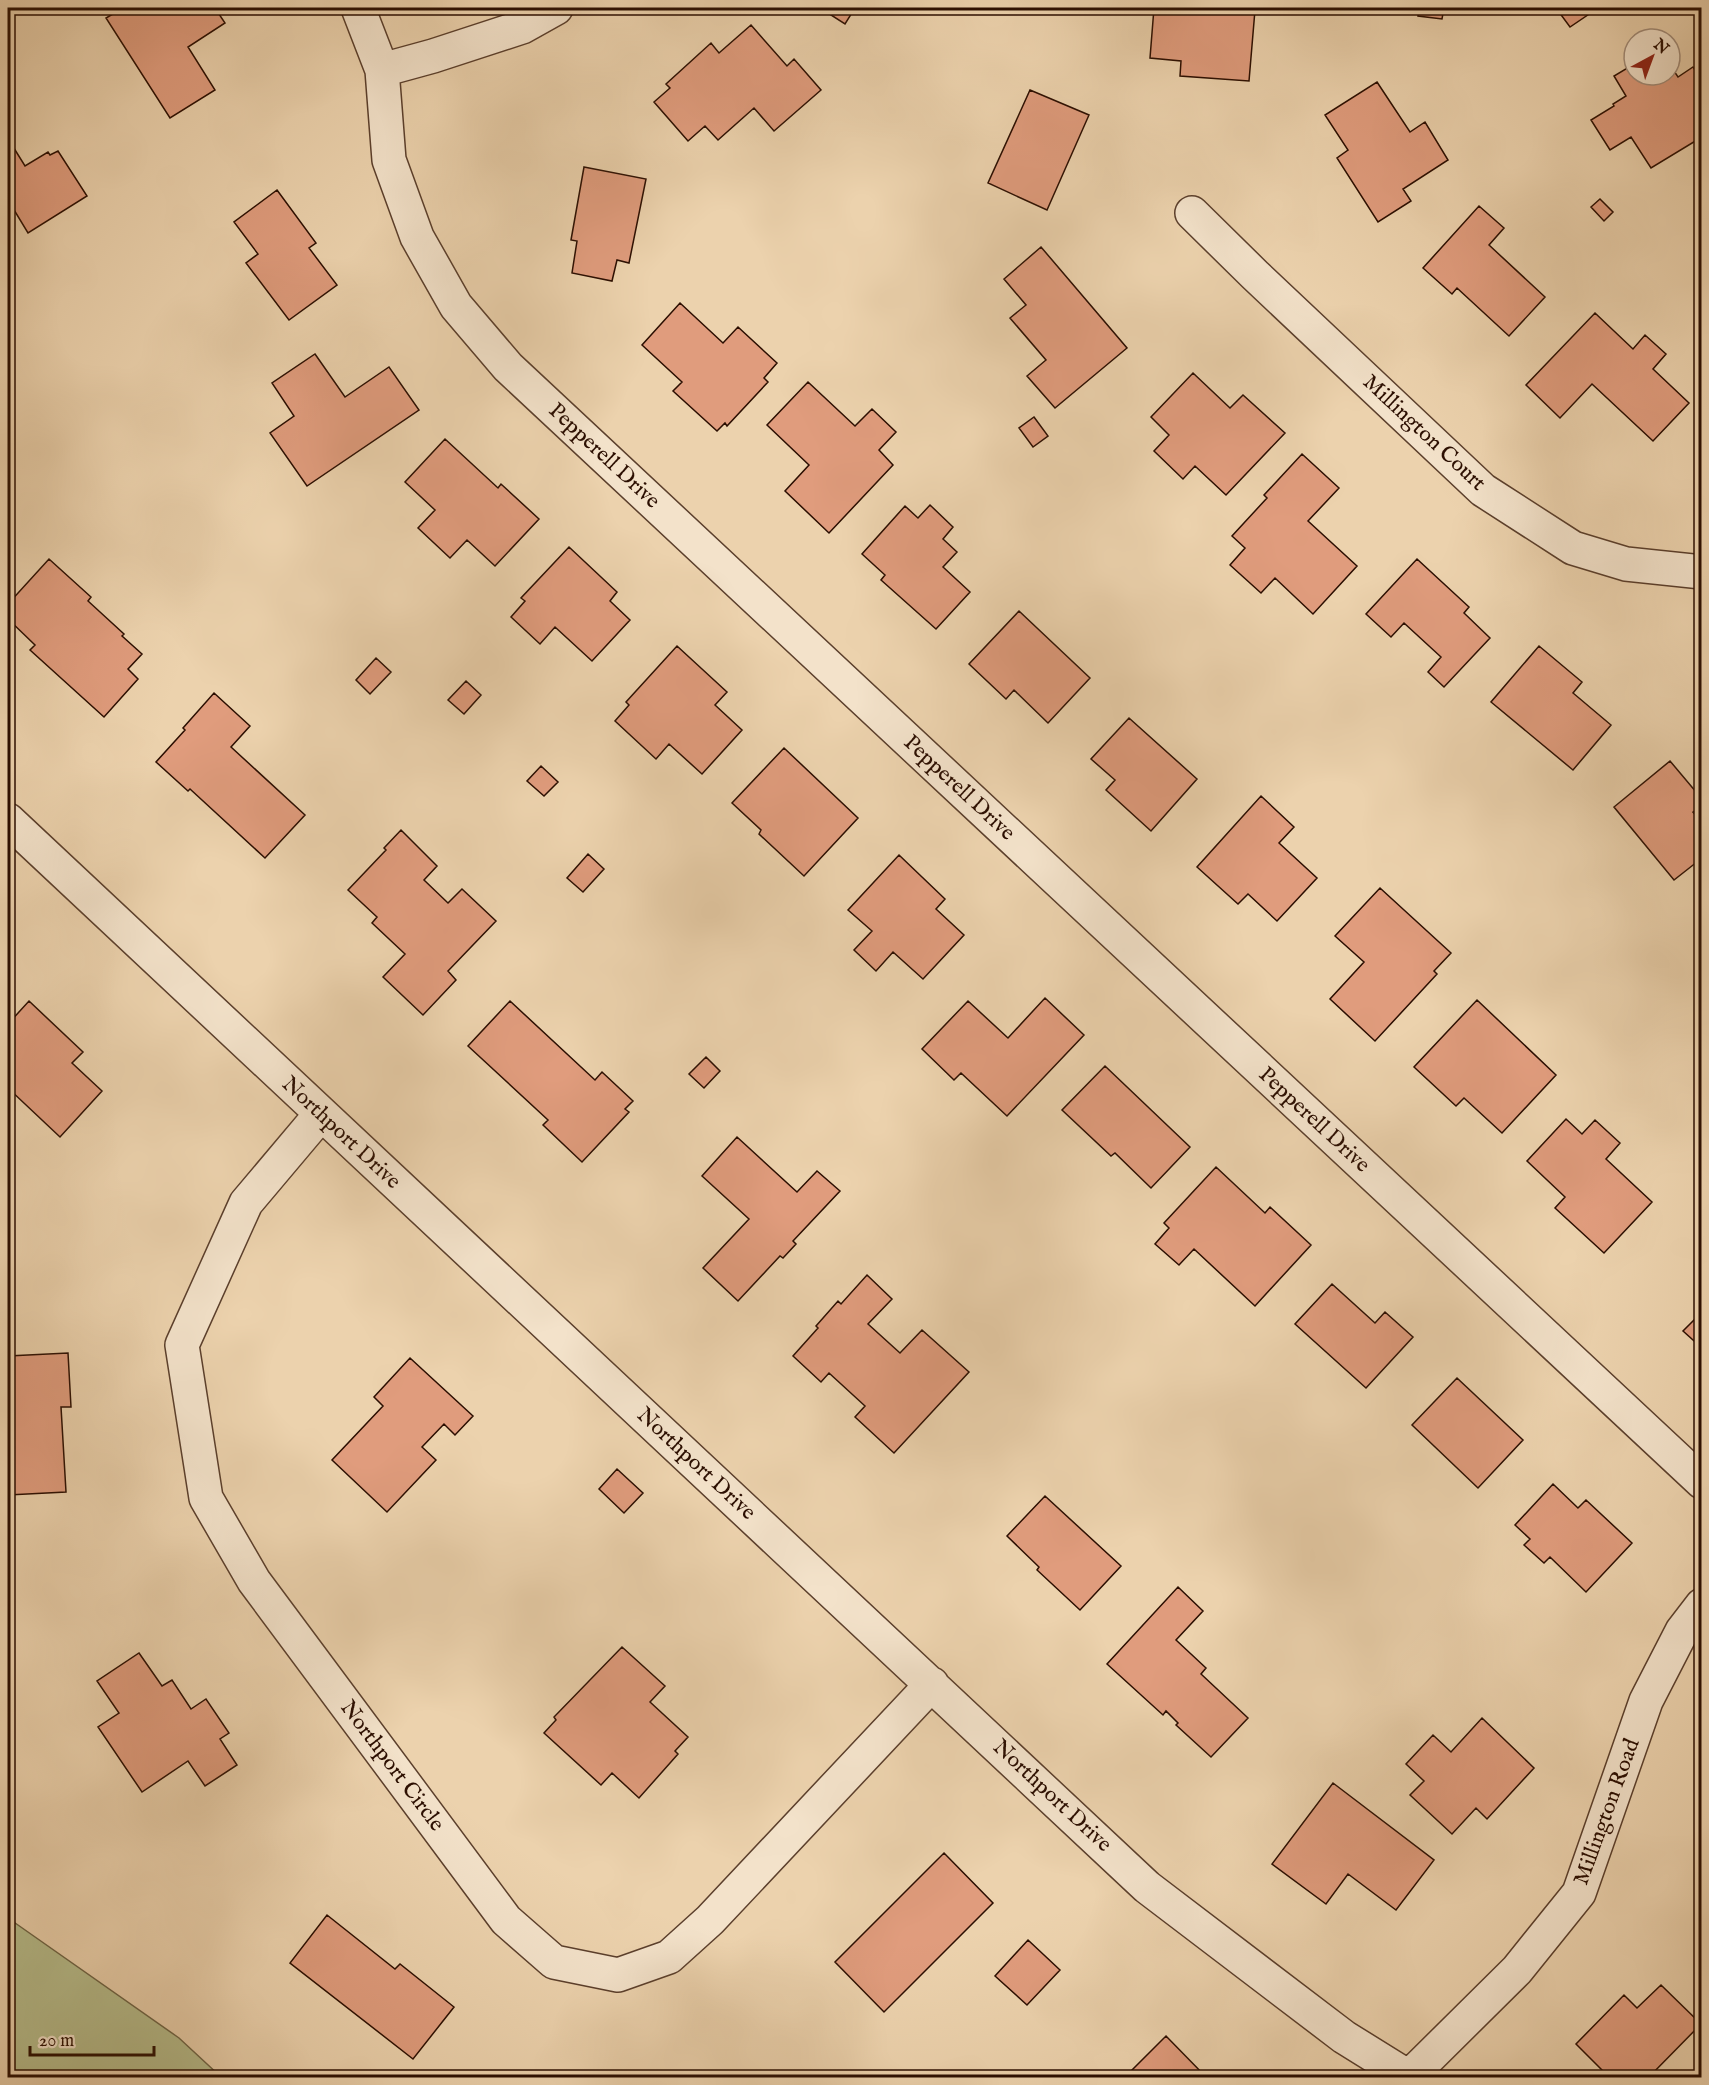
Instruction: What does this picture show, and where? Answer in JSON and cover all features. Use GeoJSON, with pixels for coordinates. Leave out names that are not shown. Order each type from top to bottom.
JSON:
{"type":"FeatureCollection","features":[{"type":"Feature","properties":{"kind":"street","name":"Pepperell Drive"},"geometry":{"type":"LineString","coordinates":[[358,8],[382,69],[389,159],[417,237],[456,306],[508,367],[1701,1482]]}},
{"type":"Feature","properties":{"kind":"street"},"geometry":{"type":"LineString","coordinates":[[382,69],[433,56],[522,27],[556,8]]}},
{"type":"Feature","properties":{"kind":"street","name":"Millington Court"},"geometry":{"type":"LineString","coordinates":[[1192,213],[1483,490],[1573,548],[1626,564],[1701,572]]}},
{"type":"Feature","properties":{"kind":"street","name":"Northport Drive"},"geometry":{"type":"LineString","coordinates":[[8,820],[1147,1887],[1344,2037],[1409,2077]]}},
{"type":"Feature","properties":{"kind":"street","name":"Northport Circle"},"geometry":{"type":"LineString","coordinates":[[321,1114],[246,1203],[182,1345],[206,1498],[254,1581],[506,1920],[554,1962],[618,1975],[669,1957],[710,1920],[932,1684]]}},
{"type":"Feature","properties":{"kind":"street","name":"Millington Road"},"geometry":{"type":"LineString","coordinates":[[1409,2077],[1517,1970],[1579,1893],[1646,1701],[1682,1631],[1701,1605]]}},
{"type":"Feature","properties":{"kind":"green space"},"geometry":{"type":"Polygon","coordinates":[[[8,1918],[179,2038],[221,2077],[8,2077],[8,1918]]]}},
{"type":"Feature","properties":{"kind":"building"},"geometry":{"type":"Polygon","coordinates":[[[123,8],[215,8],[225,23],[188,47],[215,90],[170,118],[106,18],[123,8]]]}},
{"type":"Feature","properties":{"kind":"building"},"geometry":{"type":"Polygon","coordinates":[[[820,8],[855,8],[845,24],[820,8]]]}},
{"type":"Feature","properties":{"kind":"building"},"geometry":{"type":"Polygon","coordinates":[[[1154,8],[1255,10],[1249,81],[1180,76],[1181,61],[1150,58],[1154,8]]]}},
{"type":"Feature","properties":{"kind":"building"},"geometry":{"type":"Polygon","coordinates":[[[1419,8],[1444,8],[1442,19],[1418,16],[1419,8]]]}},
{"type":"Feature","properties":{"kind":"building"},"geometry":{"type":"Polygon","coordinates":[[[1556,8],[1598,8],[1570,27],[1556,8]]]}},
{"type":"Feature","properties":{"kind":"building"},"geometry":{"type":"Polygon","coordinates":[[[751,25],[787,66],[794,59],[821,90],[774,131],[754,108],[718,140],[705,126],[688,141],[654,102],[670,88],[666,84],[711,43],[719,53],[751,25]]]}},
{"type":"Feature","properties":{"kind":"building"},"geometry":{"type":"Polygon","coordinates":[[[1693,67],[1702,80],[1702,137],[1651,168],[1631,137],[1610,150],[1591,120],[1626,96],[1614,76],[1622,71],[1622,87],[1682,87],[1682,74],[1693,67]]]}},
{"type":"Feature","properties":{"kind":"building"},"geometry":{"type":"Polygon","coordinates":[[[1377,82],[1410,132],[1425,122],[1448,160],[1403,189],[1411,201],[1378,222],[1337,158],[1348,150],[1325,115],[1377,82]]]}},
{"type":"Feature","properties":{"kind":"building"},"geometry":{"type":"Polygon","coordinates":[[[1030,90],[1089,115],[1047,210],[988,183],[1030,90]]]}},
{"type":"Feature","properties":{"kind":"building"},"geometry":{"type":"Polygon","coordinates":[[[12,145],[25,166],[48,152],[50,155],[58,151],[87,196],[28,233],[8,200],[8,148],[12,145]]]}},
{"type":"Feature","properties":{"kind":"building"},"geometry":{"type":"Polygon","coordinates":[[[584,167],[646,179],[629,263],[617,260],[612,281],[572,273],[577,241],[571,240],[584,167]]]}},
{"type":"Feature","properties":{"kind":"building"},"geometry":{"type":"Polygon","coordinates":[[[277,190],[316,243],[309,248],[337,285],[289,320],[246,263],[258,254],[234,222],[277,190]]]}},
{"type":"Feature","properties":{"kind":"building"},"geometry":{"type":"Polygon","coordinates":[[[1600,199],[1613,212],[1604,221],[1591,207],[1600,199]]]}},
{"type":"Feature","properties":{"kind":"building"},"geometry":{"type":"Polygon","coordinates":[[[1479,206],[1504,228],[1489,245],[1545,297],[1509,336],[1457,288],[1452,294],[1423,268],[1479,206]]]}},
{"type":"Feature","properties":{"kind":"building"},"geometry":{"type":"Polygon","coordinates":[[[1041,247],[1127,348],[1055,408],[1027,376],[1046,360],[1010,318],[1026,305],[1004,279],[1041,247]]]}},
{"type":"Feature","properties":{"kind":"building"},"geometry":{"type":"Polygon","coordinates":[[[680,303],[723,343],[738,327],[777,363],[764,378],[768,382],[727,426],[725,423],[717,431],[673,391],[682,382],[642,345],[680,303]]]}},
{"type":"Feature","properties":{"kind":"building"},"geometry":{"type":"Polygon","coordinates":[[[1595,313],[1633,349],[1645,335],[1666,354],[1653,369],[1689,403],[1653,441],[1592,384],[1560,418],[1526,385],[1595,313]]]}},
{"type":"Feature","properties":{"kind":"building"},"geometry":{"type":"Polygon","coordinates":[[[315,354],[345,397],[389,367],[419,410],[307,486],[270,433],[294,416],[272,383],[315,354]]]}},
{"type":"Feature","properties":{"kind":"building"},"geometry":{"type":"Polygon","coordinates":[[[1193,373],[1230,408],[1243,395],[1285,433],[1226,495],[1195,466],[1183,479],[1154,451],[1169,435],[1151,417],[1193,373]]]}},
{"type":"Feature","properties":{"kind":"building"},"geometry":{"type":"Polygon","coordinates":[[[808,382],[855,426],[872,409],[896,432],[879,450],[893,465],[829,533],[785,491],[809,465],[767,425],[808,382]]]}},
{"type":"Feature","properties":{"kind":"building"},"geometry":{"type":"Polygon","coordinates":[[[1034,417],[1048,436],[1033,447],[1019,428],[1034,417]]]}},
{"type":"Feature","properties":{"kind":"building"},"geometry":{"type":"Polygon","coordinates":[[[445,439],[498,488],[501,484],[539,519],[495,566],[467,540],[450,558],[418,528],[435,510],[405,482],[445,439]]]}},
{"type":"Feature","properties":{"kind":"building"},"geometry":{"type":"Polygon","coordinates":[[[1302,454],[1339,488],[1308,521],[1357,566],[1313,614],[1275,578],[1261,593],[1230,565],[1245,548],[1232,536],[1267,498],[1264,495],[1302,454]]]}},
{"type":"Feature","properties":{"kind":"building"},"geometry":{"type":"Polygon","coordinates":[[[930,505],[953,527],[943,539],[957,552],[943,567],[970,592],[936,629],[881,580],[885,575],[862,554],[905,506],[918,518],[930,505]]]}},
{"type":"Feature","properties":{"kind":"building"},"geometry":{"type":"Polygon","coordinates":[[[569,547],[617,592],[610,601],[630,620],[592,661],[555,627],[540,644],[511,617],[525,601],[521,598],[569,547]]]}},
{"type":"Feature","properties":{"kind":"building"},"geometry":{"type":"Polygon","coordinates":[[[49,559],[91,597],[88,601],[142,654],[128,669],[138,679],[104,717],[30,650],[35,645],[8,619],[8,604],[49,559]]]}},
{"type":"Feature","properties":{"kind":"building"},"geometry":{"type":"Polygon","coordinates":[[[1417,559],[1469,607],[1464,613],[1490,638],[1444,687],[1428,672],[1441,657],[1404,623],[1391,637],[1366,614],[1417,559]]]}},
{"type":"Feature","properties":{"kind":"building"},"geometry":{"type":"Polygon","coordinates":[[[1019,611],[1090,678],[1048,723],[1014,690],[1006,699],[969,664],[1019,611]]]}},
{"type":"Feature","properties":{"kind":"building"},"geometry":{"type":"Polygon","coordinates":[[[677,646],[727,692],[715,705],[742,730],[702,774],[669,744],[656,759],[615,721],[629,705],[626,702],[677,646]]]}},
{"type":"Feature","properties":{"kind":"building"},"geometry":{"type":"Polygon","coordinates":[[[1539,646],[1582,682],[1573,693],[1611,725],[1573,770],[1491,702],[1539,646]]]}},
{"type":"Feature","properties":{"kind":"building"},"geometry":{"type":"Polygon","coordinates":[[[376,658],[391,672],[370,694],[356,680],[376,658]]]}},
{"type":"Feature","properties":{"kind":"building"},"geometry":{"type":"Polygon","coordinates":[[[466,681],[481,695],[464,714],[448,700],[466,681]]]}},
{"type":"Feature","properties":{"kind":"building"},"geometry":{"type":"Polygon","coordinates":[[[214,693],[250,726],[231,747],[305,815],[265,858],[190,789],[188,791],[156,762],[214,693]]]}},
{"type":"Feature","properties":{"kind":"building"},"geometry":{"type":"Polygon","coordinates":[[[1129,718],[1197,779],[1151,831],[1106,790],[1115,780],[1091,759],[1129,718]]]}},
{"type":"Feature","properties":{"kind":"building"},"geometry":{"type":"Polygon","coordinates":[[[784,748],[858,818],[804,876],[759,834],[761,830],[732,803],[784,748]]]}},
{"type":"Feature","properties":{"kind":"building"},"geometry":{"type":"Polygon","coordinates":[[[1670,761],[1702,799],[1702,805],[1693,812],[1702,823],[1702,858],[1674,880],[1614,807],[1670,761]]]}},
{"type":"Feature","properties":{"kind":"building"},"geometry":{"type":"Polygon","coordinates":[[[541,766],[558,782],[544,796],[527,781],[541,766]]]}},
{"type":"Feature","properties":{"kind":"building"},"geometry":{"type":"Polygon","coordinates":[[[1261,796],[1294,827],[1279,843],[1317,878],[1277,921],[1248,894],[1238,904],[1197,867],[1261,796]]]}},
{"type":"Feature","properties":{"kind":"building"},"geometry":{"type":"Polygon","coordinates":[[[401,830],[437,866],[424,880],[448,903],[462,889],[496,921],[448,971],[456,980],[423,1015],[383,977],[405,954],[372,923],[377,917],[348,890],[386,850],[384,848],[401,830]]]}},
{"type":"Feature","properties":{"kind":"building"},"geometry":{"type":"Polygon","coordinates":[[[588,854],[604,869],[583,892],[567,878],[588,854]]]}},
{"type":"Feature","properties":{"kind":"building"},"geometry":{"type":"Polygon","coordinates":[[[899,855],[945,899],[936,909],[964,935],[923,979],[893,952],[876,971],[854,950],[872,931],[848,910],[899,855]]]}},
{"type":"Feature","properties":{"kind":"building"},"geometry":{"type":"Polygon","coordinates":[[[1380,888],[1451,953],[1434,971],[1437,974],[1375,1041],[1330,999],[1364,962],[1335,936],[1380,888]]]}},
{"type":"Feature","properties":{"kind":"building"},"geometry":{"type":"Polygon","coordinates":[[[1045,998],[1084,1035],[1007,1116],[961,1073],[954,1080],[922,1049],[968,1001],[1008,1038],[1045,998]]]}},
{"type":"Feature","properties":{"kind":"building"},"geometry":{"type":"Polygon","coordinates":[[[1477,1000],[1556,1075],[1502,1133],[1464,1098],[1456,1106],[1414,1067],[1477,1000]]]}},
{"type":"Feature","properties":{"kind":"building"},"geometry":{"type":"Polygon","coordinates":[[[29,1001],[83,1052],[72,1063],[102,1091],[60,1137],[8,1088],[8,1024],[29,1001]]]}},
{"type":"Feature","properties":{"kind":"building"},"geometry":{"type":"Polygon","coordinates":[[[510,1001],[595,1080],[602,1072],[633,1101],[625,1109],[629,1112],[582,1162],[543,1125],[548,1120],[468,1046],[510,1001]]]}},
{"type":"Feature","properties":{"kind":"building"},"geometry":{"type":"Polygon","coordinates":[[[706,1057],[720,1071],[704,1088],[689,1074],[706,1057]]]}},
{"type":"Feature","properties":{"kind":"building"},"geometry":{"type":"Polygon","coordinates":[[[1105,1066],[1190,1147],[1151,1188],[1115,1153],[1111,1156],[1062,1110],[1105,1066]]]}},
{"type":"Feature","properties":{"kind":"building"},"geometry":{"type":"Polygon","coordinates":[[[1566,1119],[1582,1134],[1595,1120],[1620,1143],[1606,1159],[1652,1202],[1604,1253],[1555,1208],[1565,1197],[1527,1161],[1566,1119]]]}},
{"type":"Feature","properties":{"kind":"building"},"geometry":{"type":"Polygon","coordinates":[[[737,1137],[797,1192],[817,1171],[840,1191],[793,1241],[796,1244],[783,1258],[780,1256],[738,1301],[703,1268],[749,1219],[702,1176],[737,1137]]]}},
{"type":"Feature","properties":{"kind":"building"},"geometry":{"type":"Polygon","coordinates":[[[1216,1167],[1265,1213],[1270,1207],[1311,1245],[1255,1306],[1194,1249],[1179,1265],[1155,1244],[1169,1228],[1164,1223],[1216,1167]]]}},
{"type":"Feature","properties":{"kind":"building"},"geometry":{"type":"Polygon","coordinates":[[[867,1275],[892,1299],[868,1324],[900,1353],[922,1330],[969,1372],[894,1453],[855,1417],[865,1406],[829,1373],[821,1382],[793,1356],[838,1301],[841,1304],[867,1275]]]}},
{"type":"Feature","properties":{"kind":"building"},"geometry":{"type":"Polygon","coordinates":[[[1332,1284],[1375,1323],[1385,1312],[1413,1337],[1366,1388],[1295,1324],[1332,1284]]]}},
{"type":"Feature","properties":{"kind":"building"},"geometry":{"type":"Polygon","coordinates":[[[1702,1312],[1702,1348],[1683,1331],[1702,1312]]]}},
{"type":"Feature","properties":{"kind":"building"},"geometry":{"type":"Polygon","coordinates":[[[68,1353],[71,1407],[61,1407],[66,1492],[8,1495],[8,1356],[68,1353]]]}},
{"type":"Feature","properties":{"kind":"building"},"geometry":{"type":"Polygon","coordinates":[[[410,1358],[473,1416],[455,1435],[444,1424],[422,1447],[436,1460],[387,1512],[332,1460],[383,1406],[374,1397],[410,1358]]]}},
{"type":"Feature","properties":{"kind":"building"},"geometry":{"type":"Polygon","coordinates":[[[1457,1378],[1523,1440],[1478,1488],[1412,1425],[1457,1378]]]}},
{"type":"Feature","properties":{"kind":"building"},"geometry":{"type":"Polygon","coordinates":[[[617,1469],[643,1493],[624,1513],[599,1489],[617,1469]]]}},
{"type":"Feature","properties":{"kind":"building"},"geometry":{"type":"Polygon","coordinates":[[[1553,1484],[1578,1508],[1586,1500],[1632,1543],[1586,1592],[1550,1557],[1544,1563],[1524,1545],[1530,1539],[1515,1525],[1553,1484]]]}},
{"type":"Feature","properties":{"kind":"building"},"geometry":{"type":"Polygon","coordinates":[[[1045,1496],[1121,1566],[1080,1610],[1037,1570],[1039,1567],[1007,1536],[1045,1496]]]}},
{"type":"Feature","properties":{"kind":"building"},"geometry":{"type":"Polygon","coordinates":[[[1178,1587],[1203,1611],[1176,1640],[1206,1668],[1201,1674],[1248,1718],[1211,1757],[1176,1725],[1178,1723],[1166,1711],[1163,1715],[1107,1664],[1178,1587]]]}},
{"type":"Feature","properties":{"kind":"building"},"geometry":{"type":"Polygon","coordinates":[[[622,1647],[665,1686],[650,1702],[688,1737],[675,1751],[678,1754],[639,1798],[612,1773],[601,1785],[544,1733],[556,1720],[554,1717],[622,1647]]]}},
{"type":"Feature","properties":{"kind":"building"},"geometry":{"type":"Polygon","coordinates":[[[139,1653],[162,1686],[172,1680],[191,1709],[206,1699],[229,1733],[220,1739],[237,1765],[205,1786],[188,1761],[142,1792],[98,1727],[119,1713],[97,1681],[139,1653]]]}},
{"type":"Feature","properties":{"kind":"building"},"geometry":{"type":"Polygon","coordinates":[[[1482,1718],[1534,1768],[1487,1819],[1476,1808],[1452,1834],[1410,1795],[1424,1781],[1406,1764],[1433,1735],[1451,1752],[1482,1718]]]}},
{"type":"Feature","properties":{"kind":"building"},"geometry":{"type":"Polygon","coordinates":[[[1333,1783],[1434,1860],[1396,1910],[1348,1874],[1326,1904],[1272,1864],[1333,1783]]]}},
{"type":"Feature","properties":{"kind":"building"},"geometry":{"type":"Polygon","coordinates":[[[944,1853],[993,1903],[884,2012],[835,1962],[944,1853]]]}},
{"type":"Feature","properties":{"kind":"building"},"geometry":{"type":"Polygon","coordinates":[[[327,1915],[395,1969],[400,1964],[454,2007],[413,2059],[290,1963],[327,1915]]]}},
{"type":"Feature","properties":{"kind":"building"},"geometry":{"type":"Polygon","coordinates":[[[1028,1940],[1060,1970],[1027,2005],[995,1976],[1028,1940]]]}},
{"type":"Feature","properties":{"kind":"building"},"geometry":{"type":"Polygon","coordinates":[[[1661,1985],[1701,2024],[1648,2078],[1610,2078],[1576,2044],[1624,1995],[1637,2008],[1661,1985]]]}},
{"type":"Feature","properties":{"kind":"building"},"geometry":{"type":"Polygon","coordinates":[[[1166,2036],[1207,2078],[1128,2078],[1126,2076],[1166,2036]]]}}]}
